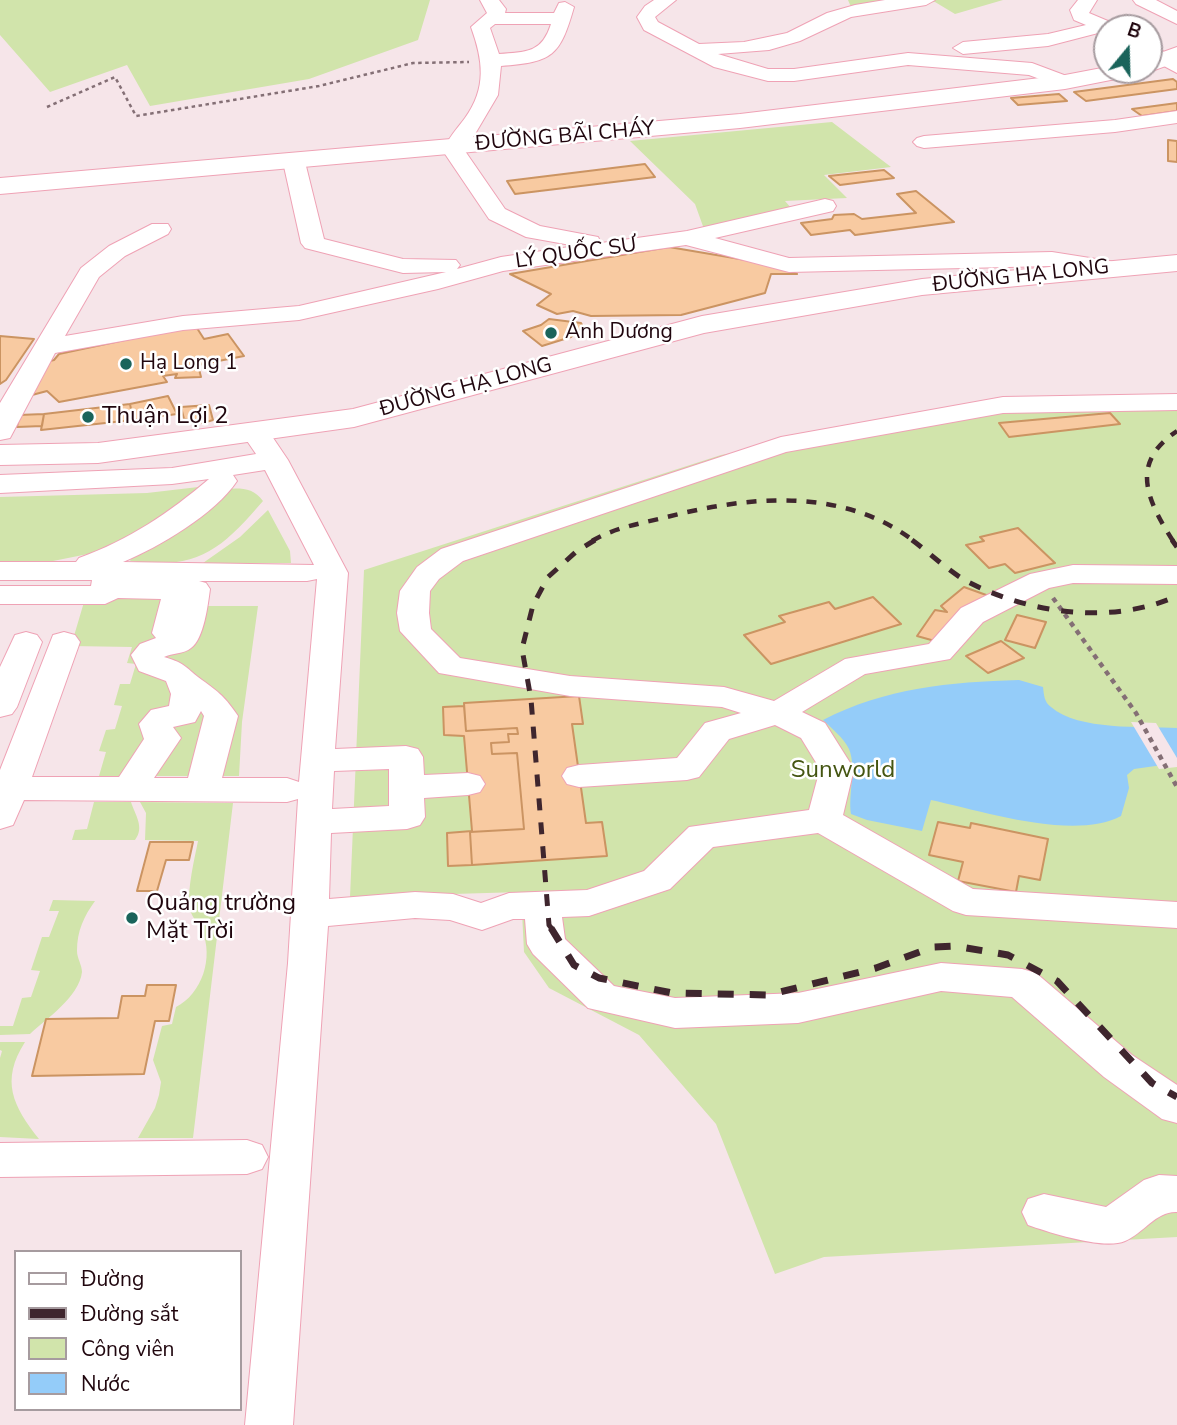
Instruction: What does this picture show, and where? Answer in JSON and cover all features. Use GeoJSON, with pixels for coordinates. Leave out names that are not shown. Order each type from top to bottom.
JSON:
{"type":"FeatureCollection","features":[{"type":"Feature","properties":{"kind":"main road","name":"ĐƯỜNG BÃI CHÁY"},"geometry":{"type":"LineString","coordinates":[[0,186],[740,121],[1093,77]]}},
{"type":"Feature","properties":{"kind":"main road","name":"ĐƯỜNG HẠ LONG"},"geometry":{"type":"LineString","coordinates":[[0,455],[264,446],[354,418],[702,326],[922,287],[1177,263]]}},
{"type":"Feature","properties":{"kind":"street"},"geometry":{"type":"LineString","coordinates":[[667,0],[651,10],[646,17],[651,26],[721,63],[768,75],[794,75],[908,59],[1032,69]]}},
{"type":"Feature","properties":{"kind":"street"},"geometry":{"type":"LineString","coordinates":[[695,48],[754,48],[775,44],[808,31],[828,18],[847,12],[926,0]]}},
{"type":"Feature","properties":{"kind":"street"},"geometry":{"type":"LineString","coordinates":[[1087,0],[1079,10],[1080,16],[1093,22]]}},
{"type":"Feature","properties":{"kind":"street"},"geometry":{"type":"LineString","coordinates":[[1142,0],[1177,18]]}},
{"type":"Feature","properties":{"kind":"street"},"geometry":{"type":"LineString","coordinates":[[491,61],[535,54],[548,49],[555,39],[564,13],[490,9],[480,27],[491,61],[494,83],[491,93],[456,147],[455,153],[497,214],[534,232],[623,247]]}},
{"type":"Feature","properties":{"kind":"street"},"geometry":{"type":"LineString","coordinates":[[919,50],[1048,40],[1093,30]]}},
{"type":"Feature","properties":{"kind":"street"},"geometry":{"type":"LineString","coordinates":[[957,34],[978,47],[1066,82]]}},
{"type":"Feature","properties":{"kind":"street"},"geometry":{"type":"LineString","coordinates":[[924,142],[1115,126],[1177,117]]}},
{"type":"Feature","properties":{"kind":"street"},"geometry":{"type":"LineString","coordinates":[[294,162],[313,243],[403,266],[501,264]]}},
{"type":"Feature","properties":{"kind":"street"},"geometry":{"type":"LineString","coordinates":[[686,238],[825,206]]}},
{"type":"Feature","properties":{"kind":"street"},"geometry":{"type":"LineString","coordinates":[[0,432],[9,410],[89,273],[117,251],[160,229]]}},
{"type":"Feature","properties":{"kind":"street","name":"LÝ QUỐC SƯ"},"geometry":{"type":"LineString","coordinates":[[47,347],[183,323],[299,313],[438,282],[501,264],[686,238],[789,265],[1052,259],[1109,268]]}},
{"type":"Feature","properties":{"kind":"street"},"geometry":{"type":"LineString","coordinates":[[824,820],[837,769],[813,731],[778,713],[723,697],[570,686],[450,666],[416,631],[413,613],[415,591],[428,573],[452,555],[780,444],[1003,405],[1177,402]]}},
{"type":"Feature","properties":{"kind":"street"},"geometry":{"type":"LineString","coordinates":[[0,484],[172,476],[264,446],[332,573],[317,761],[310,914],[269,1425]]}},
{"type":"Feature","properties":{"kind":"street"},"geometry":{"type":"LineString","coordinates":[[11,583],[68,571],[129,551],[179,520],[223,481]]}},
{"type":"Feature","properties":{"kind":"street"},"geometry":{"type":"LineString","coordinates":[[68,571],[107,580],[179,590],[168,633],[176,632],[189,589],[195,589],[183,637],[175,690],[151,752],[131,789]]}},
{"type":"Feature","properties":{"kind":"street"},"geometry":{"type":"LineString","coordinates":[[107,580],[307,572]]}},
{"type":"Feature","properties":{"kind":"street"},"geometry":{"type":"LineString","coordinates":[[579,776],[687,769],[717,731],[778,713],[827,681],[856,666],[939,652],[972,615],[1041,580],[1073,575],[1177,575]]}},
{"type":"Feature","properties":{"kind":"street"},"geometry":{"type":"LineString","coordinates":[[11,583],[105,595],[107,580]]}},
{"type":"Feature","properties":{"kind":"street"},"geometry":{"type":"LineString","coordinates":[[0,707],[46,642],[3,789],[287,790]]}},
{"type":"Feature","properties":{"kind":"street"},"geometry":{"type":"LineString","coordinates":[[175,690],[209,699],[221,716],[202,790]]}},
{"type":"Feature","properties":{"kind":"street"},"geometry":{"type":"LineString","coordinates":[[314,822],[407,817],[406,757],[317,761]]}},
{"type":"Feature","properties":{"kind":"street"},"geometry":{"type":"LineString","coordinates":[[407,787],[468,783]]}},
{"type":"Feature","properties":{"kind":"street"},"geometry":{"type":"LineString","coordinates":[[310,914],[415,905],[453,907],[482,917],[509,906],[589,903],[657,880],[702,836],[824,820],[966,902],[1177,915]]}},
{"type":"Feature","properties":{"kind":"street"},"geometry":{"type":"LineString","coordinates":[[542,904],[546,944],[602,998],[675,1013],[799,1008],[941,976],[1022,982],[1118,1066],[1177,1107]]}},
{"type":"Feature","properties":{"kind":"street"},"geometry":{"type":"LineString","coordinates":[[0,1160],[247,1157]]}},
{"type":"Feature","properties":{"kind":"street"},"geometry":{"type":"LineString","coordinates":[[1044,1212],[1112,1227],[1159,1193],[1177,1194]]}},
{"type":"Feature","properties":{"kind":"path"},"geometry":{"type":"LineString","coordinates":[[47,107],[115,77],[136,116],[319,86],[413,63],[491,61]]}},
{"type":"Feature","properties":{"kind":"path"},"geometry":{"type":"LineString","coordinates":[[1041,580],[1136,713],[1177,787]]}},
{"type":"Feature","properties":{"kind":"green space"},"geometry":{"type":"Polygon","coordinates":[[[0,0],[430,0],[418,40],[309,79],[150,106],[127,65],[50,92],[0,35],[0,0]]]}},
{"type":"Feature","properties":{"kind":"green space"},"geometry":{"type":"Polygon","coordinates":[[[848,0],[1003,0],[955,14],[935,2],[851,7],[848,0]]]}},
{"type":"Feature","properties":{"kind":"green space"},"geometry":{"type":"Polygon","coordinates":[[[832,122],[891,167],[824,175],[847,198],[785,201],[792,209],[704,229],[695,204],[630,141],[832,122]]]}},
{"type":"Feature","properties":{"kind":"green space","name":"Sunworld"},"geometry":{"type":"Polygon","coordinates":[[[1030,397],[1177,397],[1177,1237],[824,1257],[775,1274],[716,1124],[639,1035],[549,988],[524,952],[521,892],[350,897],[364,570],[721,455],[1030,397]]]}},
{"type":"Feature","properties":{"kind":"green space"},"geometry":{"type":"Polygon","coordinates":[[[207,486],[113,549],[48,562],[0,564],[0,497],[147,493],[207,486]]]}},
{"type":"Feature","properties":{"kind":"green space"},"geometry":{"type":"Polygon","coordinates":[[[224,489],[250,491],[263,501],[221,544],[191,559],[173,563],[130,561],[133,556],[224,489]]]}},
{"type":"Feature","properties":{"kind":"green space"},"geometry":{"type":"Polygon","coordinates":[[[268,510],[290,551],[291,563],[203,563],[240,537],[268,510]]]}},
{"type":"Feature","properties":{"kind":"green space"},"geometry":{"type":"Polygon","coordinates":[[[87,592],[176,592],[197,606],[258,606],[242,722],[239,776],[99,776],[106,752],[99,751],[106,730],[115,729],[122,706],[114,705],[120,684],[130,684],[136,664],[127,663],[132,647],[71,646],[87,592]]]}},
{"type":"Feature","properties":{"kind":"green space"},"geometry":{"type":"Polygon","coordinates":[[[94,802],[131,802],[139,826],[135,840],[72,840],[75,830],[87,829],[94,802]]]}},
{"type":"Feature","properties":{"kind":"green space"},"geometry":{"type":"Polygon","coordinates":[[[140,802],[233,803],[193,1138],[138,1138],[155,1108],[159,1095],[161,1082],[153,1060],[162,1026],[172,1024],[176,1007],[193,993],[199,984],[207,952],[202,931],[189,906],[190,882],[198,841],[145,840],[146,813],[140,802]]]}},
{"type":"Feature","properties":{"kind":"green space"},"geometry":{"type":"Polygon","coordinates":[[[53,900],[95,901],[84,918],[78,937],[77,954],[82,972],[80,981],[61,1007],[30,1034],[0,1035],[0,1026],[13,1026],[22,998],[31,997],[40,971],[31,970],[42,937],[49,937],[59,911],[49,911],[53,900]]]}},
{"type":"Feature","properties":{"kind":"green space"},"geometry":{"type":"Polygon","coordinates":[[[0,1042],[25,1042],[13,1069],[13,1093],[22,1115],[39,1139],[0,1137],[0,1042]]]}},
{"type":"Feature","properties":{"kind":"water"},"geometry":{"type":"Polygon","coordinates":[[[1019,680],[1043,687],[1049,705],[1063,715],[1078,720],[1111,726],[1177,728],[1177,763],[1134,769],[1127,775],[1129,788],[1121,816],[1101,823],[1079,826],[1028,822],[931,800],[922,831],[867,820],[851,814],[852,765],[849,749],[823,720],[870,701],[918,689],[1019,680]]]}},
{"type":"Feature","properties":{"kind":"pier"},"geometry":{"type":"Polygon","coordinates":[[[1131,722],[1156,723],[1177,758],[1177,767],[1159,769],[1131,722]]]}},
{"type":"Feature","properties":{"kind":"building"},"geometry":{"type":"Polygon","coordinates":[[[1173,79],[1177,82],[1177,89],[1086,101],[1074,92],[1135,84],[1163,84],[1163,80],[1173,79]]]}},
{"type":"Feature","properties":{"kind":"building"},"geometry":{"type":"Polygon","coordinates":[[[1059,94],[1067,101],[1018,105],[1011,98],[1059,94]]]}},
{"type":"Feature","properties":{"kind":"building"},"geometry":{"type":"Polygon","coordinates":[[[1177,103],[1177,111],[1142,116],[1132,109],[1177,103]]]}},
{"type":"Feature","properties":{"kind":"building"},"geometry":{"type":"Polygon","coordinates":[[[1168,140],[1177,141],[1177,162],[1168,161],[1168,140]]]}},
{"type":"Feature","properties":{"kind":"building"},"geometry":{"type":"Polygon","coordinates":[[[645,164],[655,177],[515,194],[507,181],[645,164]]]}},
{"type":"Feature","properties":{"kind":"building"},"geometry":{"type":"Polygon","coordinates":[[[884,170],[894,178],[840,185],[829,176],[884,170]]]}},
{"type":"Feature","properties":{"kind":"building"},"geometry":{"type":"Polygon","coordinates":[[[916,191],[954,222],[855,235],[850,230],[811,235],[801,223],[832,219],[834,215],[854,214],[862,219],[916,213],[897,194],[916,191]]]}},
{"type":"Feature","properties":{"kind":"building"},"geometry":{"type":"Polygon","coordinates":[[[669,247],[775,265],[797,274],[771,274],[765,293],[681,315],[591,316],[573,311],[557,314],[537,305],[551,294],[510,274],[669,247]]]}},
{"type":"Feature","properties":{"kind":"building","name":"Ánh Dương"},"geometry":{"type":"Polygon","coordinates":[[[549,319],[581,323],[583,327],[571,337],[542,346],[523,331],[549,319]]]}},
{"type":"Feature","properties":{"kind":"building","name":"Hạ Long 1"},"geometry":{"type":"Polygon","coordinates":[[[195,325],[204,339],[228,334],[244,356],[198,365],[201,377],[175,378],[177,374],[163,376],[167,382],[59,402],[47,391],[32,395],[46,362],[54,360],[59,354],[195,325]]]}},
{"type":"Feature","properties":{"kind":"building"},"geometry":{"type":"Polygon","coordinates":[[[0,336],[34,339],[6,380],[0,384],[0,336]]]}},
{"type":"Feature","properties":{"kind":"building"},"geometry":{"type":"Polygon","coordinates":[[[168,396],[177,414],[133,420],[130,404],[168,396]]]}},
{"type":"Feature","properties":{"kind":"building","name":"Thuận Lợi 2"},"geometry":{"type":"Polygon","coordinates":[[[130,404],[133,420],[41,430],[44,414],[130,404]]]}},
{"type":"Feature","properties":{"kind":"building"},"geometry":{"type":"Polygon","coordinates":[[[209,405],[213,420],[203,423],[184,419],[181,407],[209,405]]]}},
{"type":"Feature","properties":{"kind":"building"},"geometry":{"type":"Polygon","coordinates":[[[1110,413],[1120,424],[1009,437],[999,423],[1110,413]]]}},
{"type":"Feature","properties":{"kind":"building"},"geometry":{"type":"Polygon","coordinates":[[[44,414],[42,426],[17,427],[19,415],[44,414]]]}},
{"type":"Feature","properties":{"kind":"building"},"geometry":{"type":"Polygon","coordinates":[[[1018,528],[1055,563],[1015,573],[1005,564],[989,568],[966,545],[984,541],[980,537],[1018,528]]]}},
{"type":"Feature","properties":{"kind":"building"},"geometry":{"type":"Polygon","coordinates":[[[964,587],[989,596],[942,643],[917,636],[935,610],[947,612],[941,606],[964,587]]]}},
{"type":"Feature","properties":{"kind":"building"},"geometry":{"type":"Polygon","coordinates":[[[873,597],[901,624],[771,664],[744,635],[785,622],[779,616],[829,602],[835,609],[873,597]]]}},
{"type":"Feature","properties":{"kind":"building"},"geometry":{"type":"Polygon","coordinates":[[[1017,615],[1046,622],[1035,648],[1005,640],[1017,615]]]}},
{"type":"Feature","properties":{"kind":"building"},"geometry":{"type":"Polygon","coordinates":[[[1001,641],[1024,658],[988,673],[966,656],[1001,641]]]}},
{"type":"Feature","properties":{"kind":"building"},"geometry":{"type":"Polygon","coordinates":[[[579,696],[583,724],[572,724],[586,823],[602,822],[607,856],[472,865],[470,832],[524,829],[517,753],[492,754],[491,743],[509,742],[508,734],[518,734],[517,728],[466,731],[464,703],[579,696]]]}},
{"type":"Feature","properties":{"kind":"building"},"geometry":{"type":"Polygon","coordinates":[[[464,706],[466,731],[517,728],[518,734],[508,734],[509,742],[491,743],[492,754],[517,753],[524,829],[470,832],[472,865],[448,866],[447,833],[472,831],[464,736],[444,735],[443,707],[464,706]]]}},
{"type":"Feature","properties":{"kind":"building"},"geometry":{"type":"Polygon","coordinates":[[[938,822],[970,828],[971,823],[1048,839],[1040,880],[1019,876],[1016,892],[958,881],[963,862],[929,855],[938,822]]]}},
{"type":"Feature","properties":{"kind":"building"},"geometry":{"type":"Polygon","coordinates":[[[150,842],[193,842],[189,860],[166,860],[157,891],[137,891],[150,842]]]}},
{"type":"Feature","properties":{"kind":"building"},"geometry":{"type":"Polygon","coordinates":[[[147,985],[176,985],[169,1021],[155,1021],[144,1074],[32,1076],[46,1019],[118,1018],[122,996],[145,996],[147,985]]]}},
{"type":"Feature","properties":{"kind":"railway"},"geometry":{"type":"LineString","coordinates":[[1173,541],[1156,511],[1147,483],[1152,456],[1162,443],[1177,431]]}},
{"type":"Feature","properties":{"kind":"railway"},"geometry":{"type":"LineString","coordinates":[[592,541],[626,527],[695,510],[760,501],[825,504],[856,511],[886,523],[914,541]]}},
{"type":"Feature","properties":{"kind":"railway"},"geometry":{"type":"LineString","coordinates":[[552,929],[549,925],[531,699],[522,649],[533,605],[548,577],[577,551],[595,540]]}},
{"type":"Feature","properties":{"kind":"railway"},"geometry":{"type":"LineString","coordinates":[[912,540],[968,582],[1018,602],[1045,608],[1072,612],[1126,611],[1177,596]]}},
{"type":"Feature","properties":{"kind":"railway"},"geometry":{"type":"LineString","coordinates":[[1172,540],[1177,547]]}},
{"type":"Feature","properties":{"kind":"railway"},"geometry":{"type":"LineString","coordinates":[[551,928],[574,965],[599,978],[672,993],[768,995],[876,968],[933,947],[955,946],[1008,955],[1057,981],[1152,1083],[1177,1097]]}},
{"type":"Feature","properties":{"kind":"place","name":"Ánh Dương"},"geometry":{"type":"Point","coordinates":[551,333]}},
{"type":"Feature","properties":{"kind":"place","name":"Hạ Long 1"},"geometry":{"type":"Point","coordinates":[126,364]}},
{"type":"Feature","properties":{"kind":"place","name":"Thuận Lợi 2"},"geometry":{"type":"Point","coordinates":[88,417]}},
{"type":"Feature","properties":{"kind":"place","name":"Quảng trường Mặt Trời"},"geometry":{"type":"Point","coordinates":[132,918]}}]}
